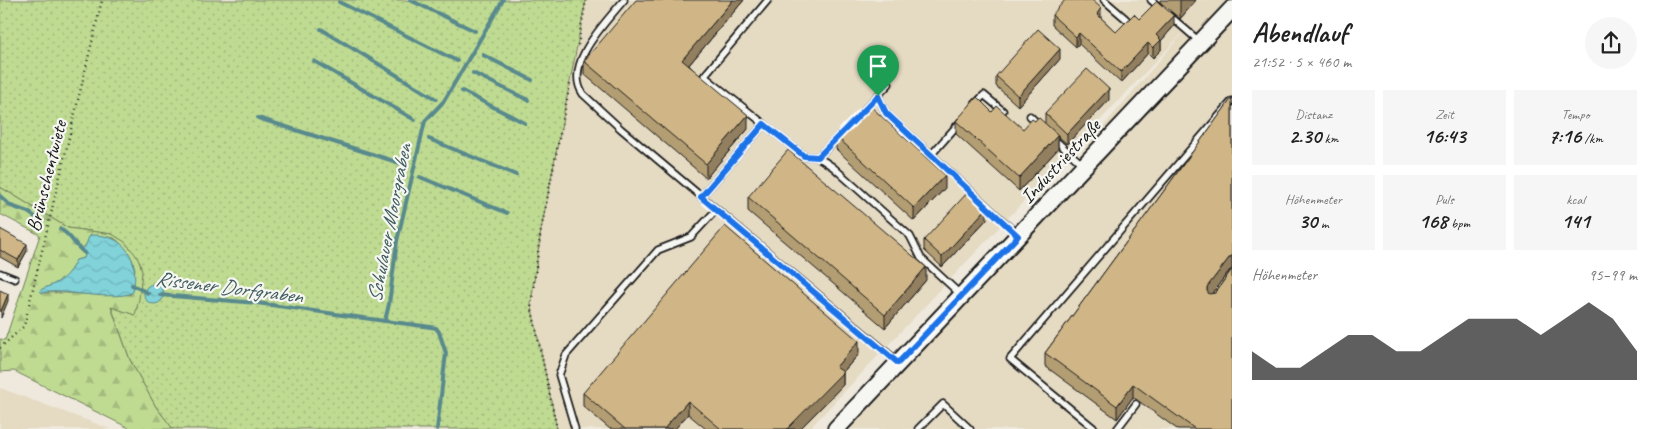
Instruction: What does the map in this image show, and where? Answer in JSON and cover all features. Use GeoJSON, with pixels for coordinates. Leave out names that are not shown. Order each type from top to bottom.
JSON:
{"type":"FeatureCollection","features":[{"type":"Feature","properties":{"kind":"street","name":"Industriestraße"},"geometry":{"type":"LineString","coordinates":[[836,429],[1232,9]]}},
{"type":"Feature","properties":{"kind":"lane"},"geometry":{"type":"LineString","coordinates":[[624,0],[587,46],[578,70],[579,88],[583,94],[620,129],[898,363]]}},
{"type":"Feature","properties":{"kind":"lane"},"geometry":{"type":"LineString","coordinates":[[768,0],[704,76],[804,156],[818,157],[833,167],[910,236],[921,258],[962,296]]}},
{"type":"Feature","properties":{"kind":"lane"},"geometry":{"type":"LineString","coordinates":[[1104,0],[1126,19]]}},
{"type":"Feature","properties":{"kind":"lane"},"geometry":{"type":"LineString","coordinates":[[1151,0],[1201,42]]}},
{"type":"Feature","properties":{"kind":"lane"},"geometry":{"type":"LineString","coordinates":[[858,116],[889,84]]}},
{"type":"Feature","properties":{"kind":"lane"},"geometry":{"type":"LineString","coordinates":[[972,108],[984,94],[1010,118]]}},
{"type":"Feature","properties":{"kind":"lane"},"geometry":{"type":"LineString","coordinates":[[878,96],[886,113],[1018,236]]}},
{"type":"Feature","properties":{"kind":"lane"},"geometry":{"type":"LineString","coordinates":[[1095,429],[1010,359],[1232,101]]}},
{"type":"Feature","properties":{"kind":"lane"},"geometry":{"type":"LineString","coordinates":[[931,155],[966,115]]}},
{"type":"Feature","properties":{"kind":"lane"},"geometry":{"type":"LineString","coordinates":[[1030,116],[1044,129]]}},
{"type":"Feature","properties":{"kind":"lane"},"geometry":{"type":"LineString","coordinates":[[701,197],[764,124]]}},
{"type":"Feature","properties":{"kind":"lane"},"geometry":{"type":"LineString","coordinates":[[818,157],[845,130]]}},
{"type":"Feature","properties":{"kind":"lane"},"geometry":{"type":"LineString","coordinates":[[1050,135],[1084,166]]}},
{"type":"Feature","properties":{"kind":"lane"},"geometry":{"type":"LineString","coordinates":[[575,429],[559,375],[566,355],[658,250],[691,237],[716,210]]}},
{"type":"Feature","properties":{"kind":"lane"},"geometry":{"type":"LineString","coordinates":[[0,273],[15,279]]}},
{"type":"Feature","properties":{"kind":"lane"},"geometry":{"type":"LineString","coordinates":[[918,429],[943,404],[970,429]]}},
{"type":"Feature","properties":{"kind":"lane"},"geometry":{"type":"LineString","coordinates":[[1117,429],[1136,404]]}},
{"type":"Feature","properties":{"kind":"path","name":"Brünschentwiete"},"geometry":{"type":"LineString","coordinates":[[0,348],[24,326],[102,0]]}},
{"type":"Feature","properties":{"kind":"path"},"geometry":{"type":"LineString","coordinates":[[577,48],[586,0]]}},
{"type":"Feature","properties":{"kind":"path"},"geometry":{"type":"LineString","coordinates":[[557,429],[530,304],[541,230],[571,77]]}},
{"type":"Feature","properties":{"kind":"shaded area"},"geometry":{"type":"Polygon","coordinates":[[[586,0],[1232,0],[1232,429],[846,429],[1187,28],[809,429],[557,429],[531,305],[541,230],[586,0]]]}},
{"type":"Feature","properties":{"kind":"shaded area"},"geometry":{"type":"Polygon","coordinates":[[[0,388],[110,429],[0,429],[0,388]]]}},
{"type":"Feature","properties":{"kind":"green space"},"geometry":{"type":"Polygon","coordinates":[[[0,0],[586,0],[541,230],[531,304],[557,429],[173,429],[156,407],[130,360],[111,306],[135,315],[112,234],[68,228],[0,187],[0,0]]]}},
{"type":"Feature","properties":{"kind":"green space"},"geometry":{"type":"Polygon","coordinates":[[[0,187],[68,228],[112,234],[125,242],[135,254],[142,272],[135,315],[111,307],[130,360],[156,407],[173,429],[131,429],[14,371],[0,372],[0,339],[5,340],[40,235],[0,214],[0,187]],[[96,235],[89,237],[87,244],[82,248],[85,255],[84,258],[76,260],[66,275],[58,282],[42,289],[42,293],[131,294],[135,269],[132,259],[114,238],[96,235]]]}},
{"type":"Feature","properties":{"kind":"water"},"geometry":{"type":"Polygon","coordinates":[[[91,235],[113,239],[122,244],[128,251],[134,269],[133,292],[119,296],[57,292],[42,293],[40,291],[42,289],[58,282],[66,275],[76,260],[84,258],[85,255],[80,251],[85,247],[91,235]]]}},
{"type":"Feature","properties":{"kind":"water"},"geometry":{"type":"Polygon","coordinates":[[[154,284],[161,287],[164,294],[161,301],[154,304],[147,301],[144,294],[147,287],[154,284]]]}},
{"type":"Feature","properties":{"kind":"building"},"geometry":{"type":"Polygon","coordinates":[[[636,0],[733,0],[682,60],[748,115],[706,164],[584,61],[636,0]]]}},
{"type":"Feature","properties":{"kind":"building"},"geometry":{"type":"Polygon","coordinates":[[[1065,0],[1092,0],[1101,8],[1097,14],[1116,32],[1134,14],[1139,19],[1157,1],[1174,16],[1156,35],[1161,40],[1153,48],[1148,43],[1121,72],[1079,33],[1076,37],[1052,15],[1065,0]]]}},
{"type":"Feature","properties":{"kind":"building"},"geometry":{"type":"Polygon","coordinates":[[[1038,29],[1060,49],[1018,96],[996,76],[1038,29]]]}},
{"type":"Feature","properties":{"kind":"building"},"geometry":{"type":"Polygon","coordinates":[[[1087,69],[1109,89],[1067,134],[1045,113],[1087,69]]]}},
{"type":"Feature","properties":{"kind":"building"},"geometry":{"type":"Polygon","coordinates":[[[977,97],[992,112],[997,106],[1023,129],[1032,119],[1035,121],[1038,117],[1058,135],[1019,178],[956,121],[977,97]]]}},
{"type":"Feature","properties":{"kind":"building"},"geometry":{"type":"Polygon","coordinates":[[[1232,98],[1232,256],[1207,287],[1207,291],[1209,294],[1215,293],[1232,269],[1232,429],[1195,429],[1133,384],[1117,406],[1045,353],[1232,98]]]}},
{"type":"Feature","properties":{"kind":"building"},"geometry":{"type":"Polygon","coordinates":[[[867,103],[945,175],[914,208],[836,136],[867,103]]]}},
{"type":"Feature","properties":{"kind":"building"},"geometry":{"type":"Polygon","coordinates":[[[788,150],[926,267],[885,315],[748,197],[788,150]]]}},
{"type":"Feature","properties":{"kind":"building"},"geometry":{"type":"Polygon","coordinates":[[[968,192],[987,208],[942,257],[924,240],[968,192]]]}},
{"type":"Feature","properties":{"kind":"building"},"geometry":{"type":"Polygon","coordinates":[[[725,226],[859,341],[836,367],[843,372],[787,429],[721,429],[688,401],[664,429],[625,429],[583,393],[725,226]]]}},
{"type":"Feature","properties":{"kind":"building"},"geometry":{"type":"Polygon","coordinates":[[[0,229],[27,244],[18,260],[0,250],[0,229]]]}},
{"type":"Feature","properties":{"kind":"building"},"geometry":{"type":"Polygon","coordinates":[[[0,290],[8,294],[1,311],[0,311],[0,290]]]}},
{"type":"Feature","properties":{"kind":"waterway"},"geometry":{"type":"LineString","coordinates":[[410,0],[475,31]]}},
{"type":"Feature","properties":{"kind":"waterway","name":"Schulauer Moorgraben"},"geometry":{"type":"LineString","coordinates":[[437,429],[446,353],[439,332],[436,328],[385,321],[397,241],[425,121],[444,101],[503,0]]}},
{"type":"Feature","properties":{"kind":"waterway"},"geometry":{"type":"LineString","coordinates":[[339,2],[457,61]]}},
{"type":"Feature","properties":{"kind":"waterway"},"geometry":{"type":"LineString","coordinates":[[321,29],[436,99]]}},
{"type":"Feature","properties":{"kind":"waterway"},"geometry":{"type":"LineString","coordinates":[[483,55],[532,80]]}},
{"type":"Feature","properties":{"kind":"waterway"},"geometry":{"type":"LineString","coordinates":[[314,61],[415,120]]}},
{"type":"Feature","properties":{"kind":"waterway"},"geometry":{"type":"LineString","coordinates":[[473,73],[528,100]]}},
{"type":"Feature","properties":{"kind":"waterway"},"geometry":{"type":"LineString","coordinates":[[462,91],[525,123]]}},
{"type":"Feature","properties":{"kind":"waterway"},"geometry":{"type":"LineString","coordinates":[[258,118],[403,164]]}},
{"type":"Feature","properties":{"kind":"waterway"},"geometry":{"type":"LineString","coordinates":[[429,139],[516,175]]}},
{"type":"Feature","properties":{"kind":"waterway"},"geometry":{"type":"LineString","coordinates":[[420,177],[507,213]]}},
{"type":"Feature","properties":{"kind":"waterway","name":"Rissener Dorfgraben"},"geometry":{"type":"LineString","coordinates":[[0,196],[11,206],[28,212],[41,221]]}},
{"type":"Feature","properties":{"kind":"waterway","name":"Rissener Dorfgraben"},"geometry":{"type":"LineString","coordinates":[[60,229],[85,253]]}},
{"type":"Feature","properties":{"kind":"waterway","name":"Rissener Dorfgraben"},"geometry":{"type":"LineString","coordinates":[[132,285],[148,293]]}},
{"type":"Feature","properties":{"kind":"waterway","name":"Rissener Dorfgraben"},"geometry":{"type":"LineString","coordinates":[[160,295],[257,303],[385,321]]}},
{"type":"Feature","properties":{"kind":"route"},"geometry":{"type":"LineString","coordinates":[[878,96],[886,113],[1018,236],[898,363],[701,197],[764,124],[804,156],[818,157],[878,96]]}}]}
